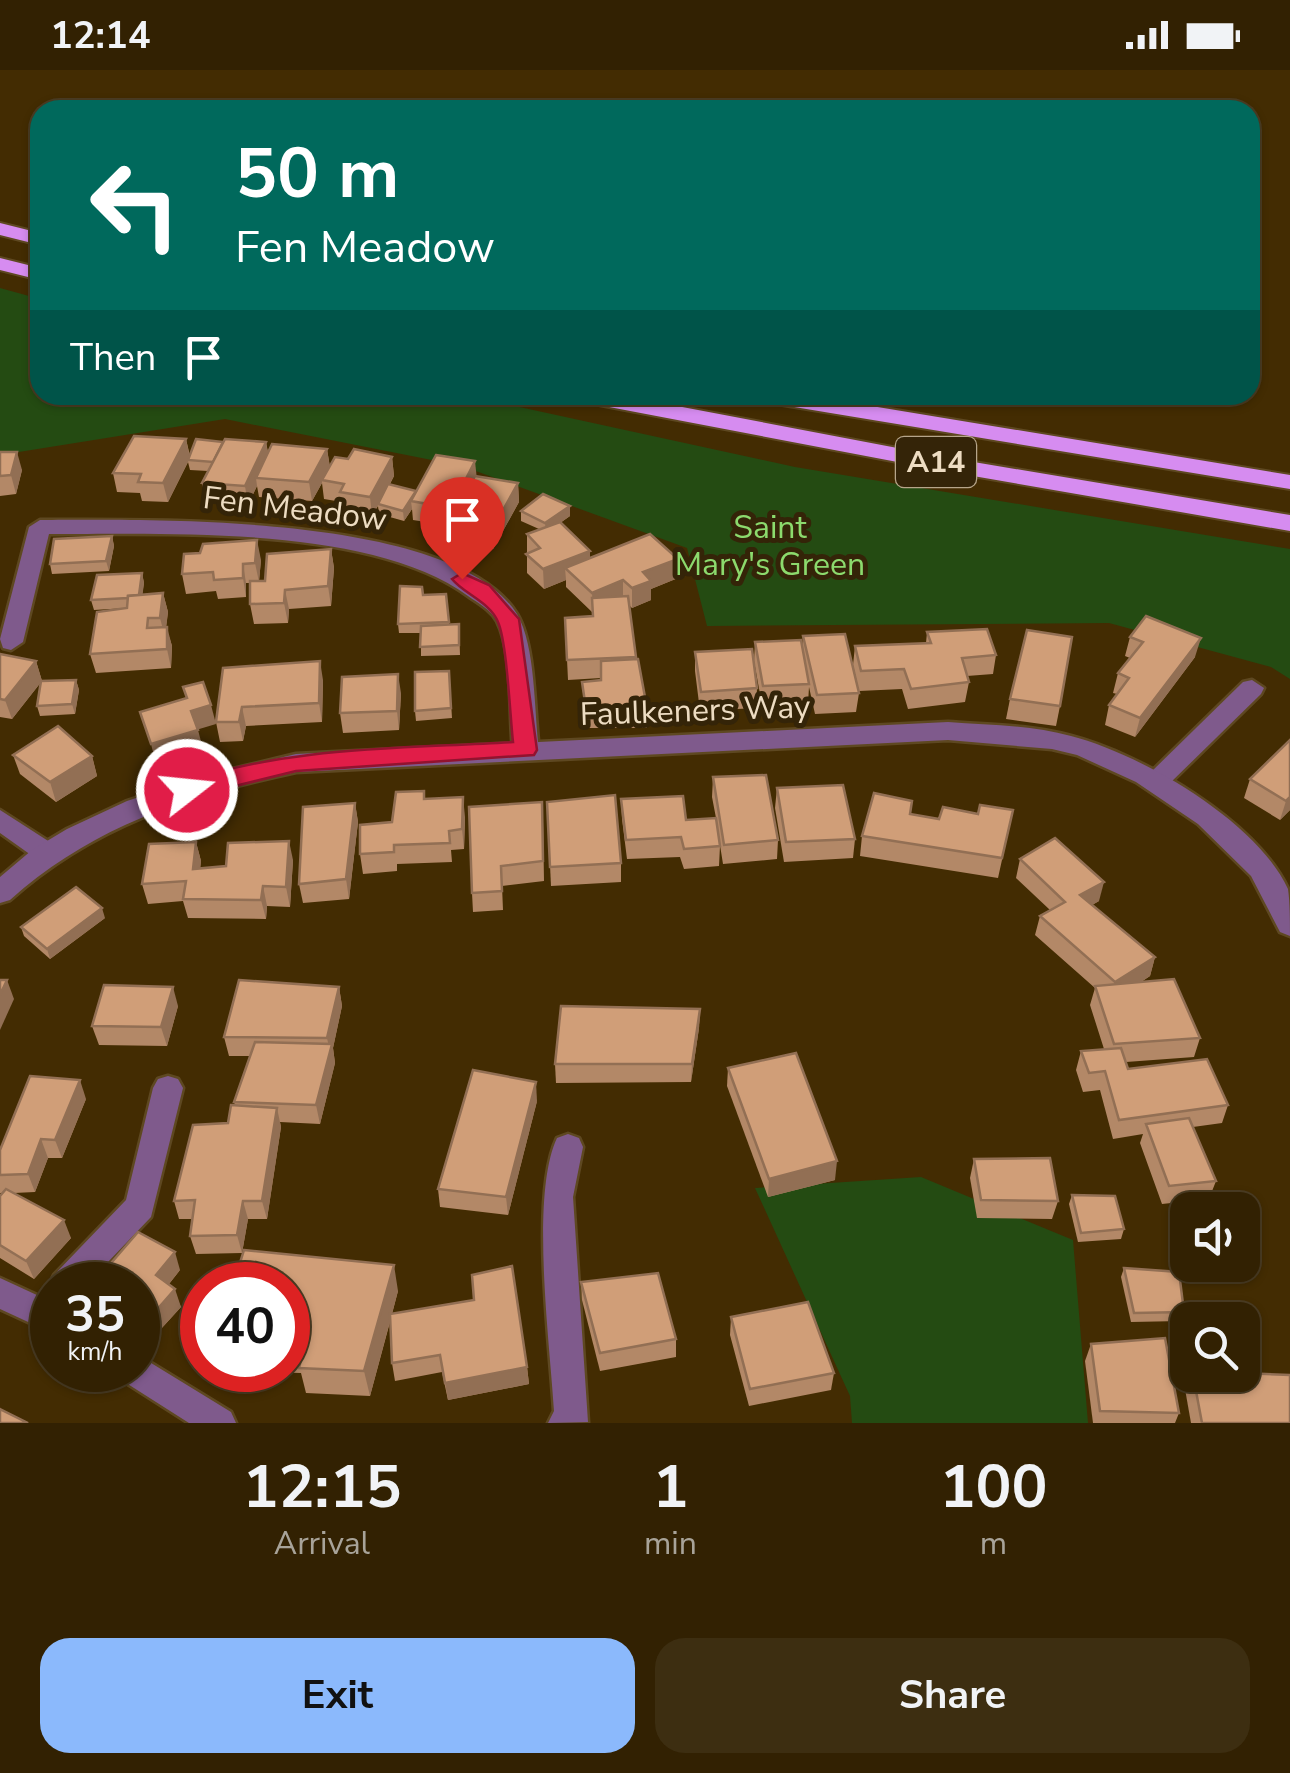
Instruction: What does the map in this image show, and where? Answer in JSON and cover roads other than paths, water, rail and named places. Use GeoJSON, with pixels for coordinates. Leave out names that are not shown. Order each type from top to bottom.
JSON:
{"type":"FeatureCollection","features":[{"type":"Feature","properties":{"kind":"highway"},"geometry":{"type":"LineString","coordinates":[[0,229],[30,236]]}},
{"type":"Feature","properties":{"kind":"highway"},"geometry":{"type":"LineString","coordinates":[[0,264],[30,272]]}},
{"type":"Feature","properties":{"kind":"highway","name":"A14"},"geometry":{"type":"LineString","coordinates":[[634,405],[931,462],[1290,523]]}},
{"type":"Feature","properties":{"kind":"highway","name":"A14"},"geometry":{"type":"LineString","coordinates":[[824,405],[1290,482]]}},
{"type":"Feature","properties":{"kind":"street","name":"Fen Meadow"},"geometry":{"type":"LineString","coordinates":[[11,642],[40,527],[218,528],[390,551],[442,568],[482,590],[509,619],[526,750]]}},
{"type":"Feature","properties":{"kind":"street"},"geometry":{"type":"LineString","coordinates":[[1158,780],[1252,688]]}},
{"type":"Feature","properties":{"kind":"street","name":"Faulkeners Way"},"geometry":{"type":"LineString","coordinates":[[0,894],[47,853],[130,810],[216,780],[296,763],[948,732],[1026,737],[1085,748],[1158,780],[1231,837],[1284,903],[1290,924]]}},
{"type":"Feature","properties":{"kind":"street"},"geometry":{"type":"LineString","coordinates":[[0,820],[47,853]]}},
{"type":"Feature","properties":{"kind":"street"},"geometry":{"type":"LineString","coordinates":[[87,1262],[140,1207],[168,1088]]}},
{"type":"Feature","properties":{"kind":"street"},"geometry":{"type":"LineString","coordinates":[[564,1423],[571,1422],[558,1197],[568,1146]]}},
{"type":"Feature","properties":{"kind":"street"},"geometry":{"type":"LineString","coordinates":[[0,1293],[30,1303]]}},
{"type":"Feature","properties":{"kind":"street"},"geometry":{"type":"LineString","coordinates":[[160,1386],[220,1423]]}},
{"type":"Feature","properties":{"kind":"park label","name":"Saint Mary's Green"},"geometry":{"type":"Point","coordinates":[770,546]}}]}
